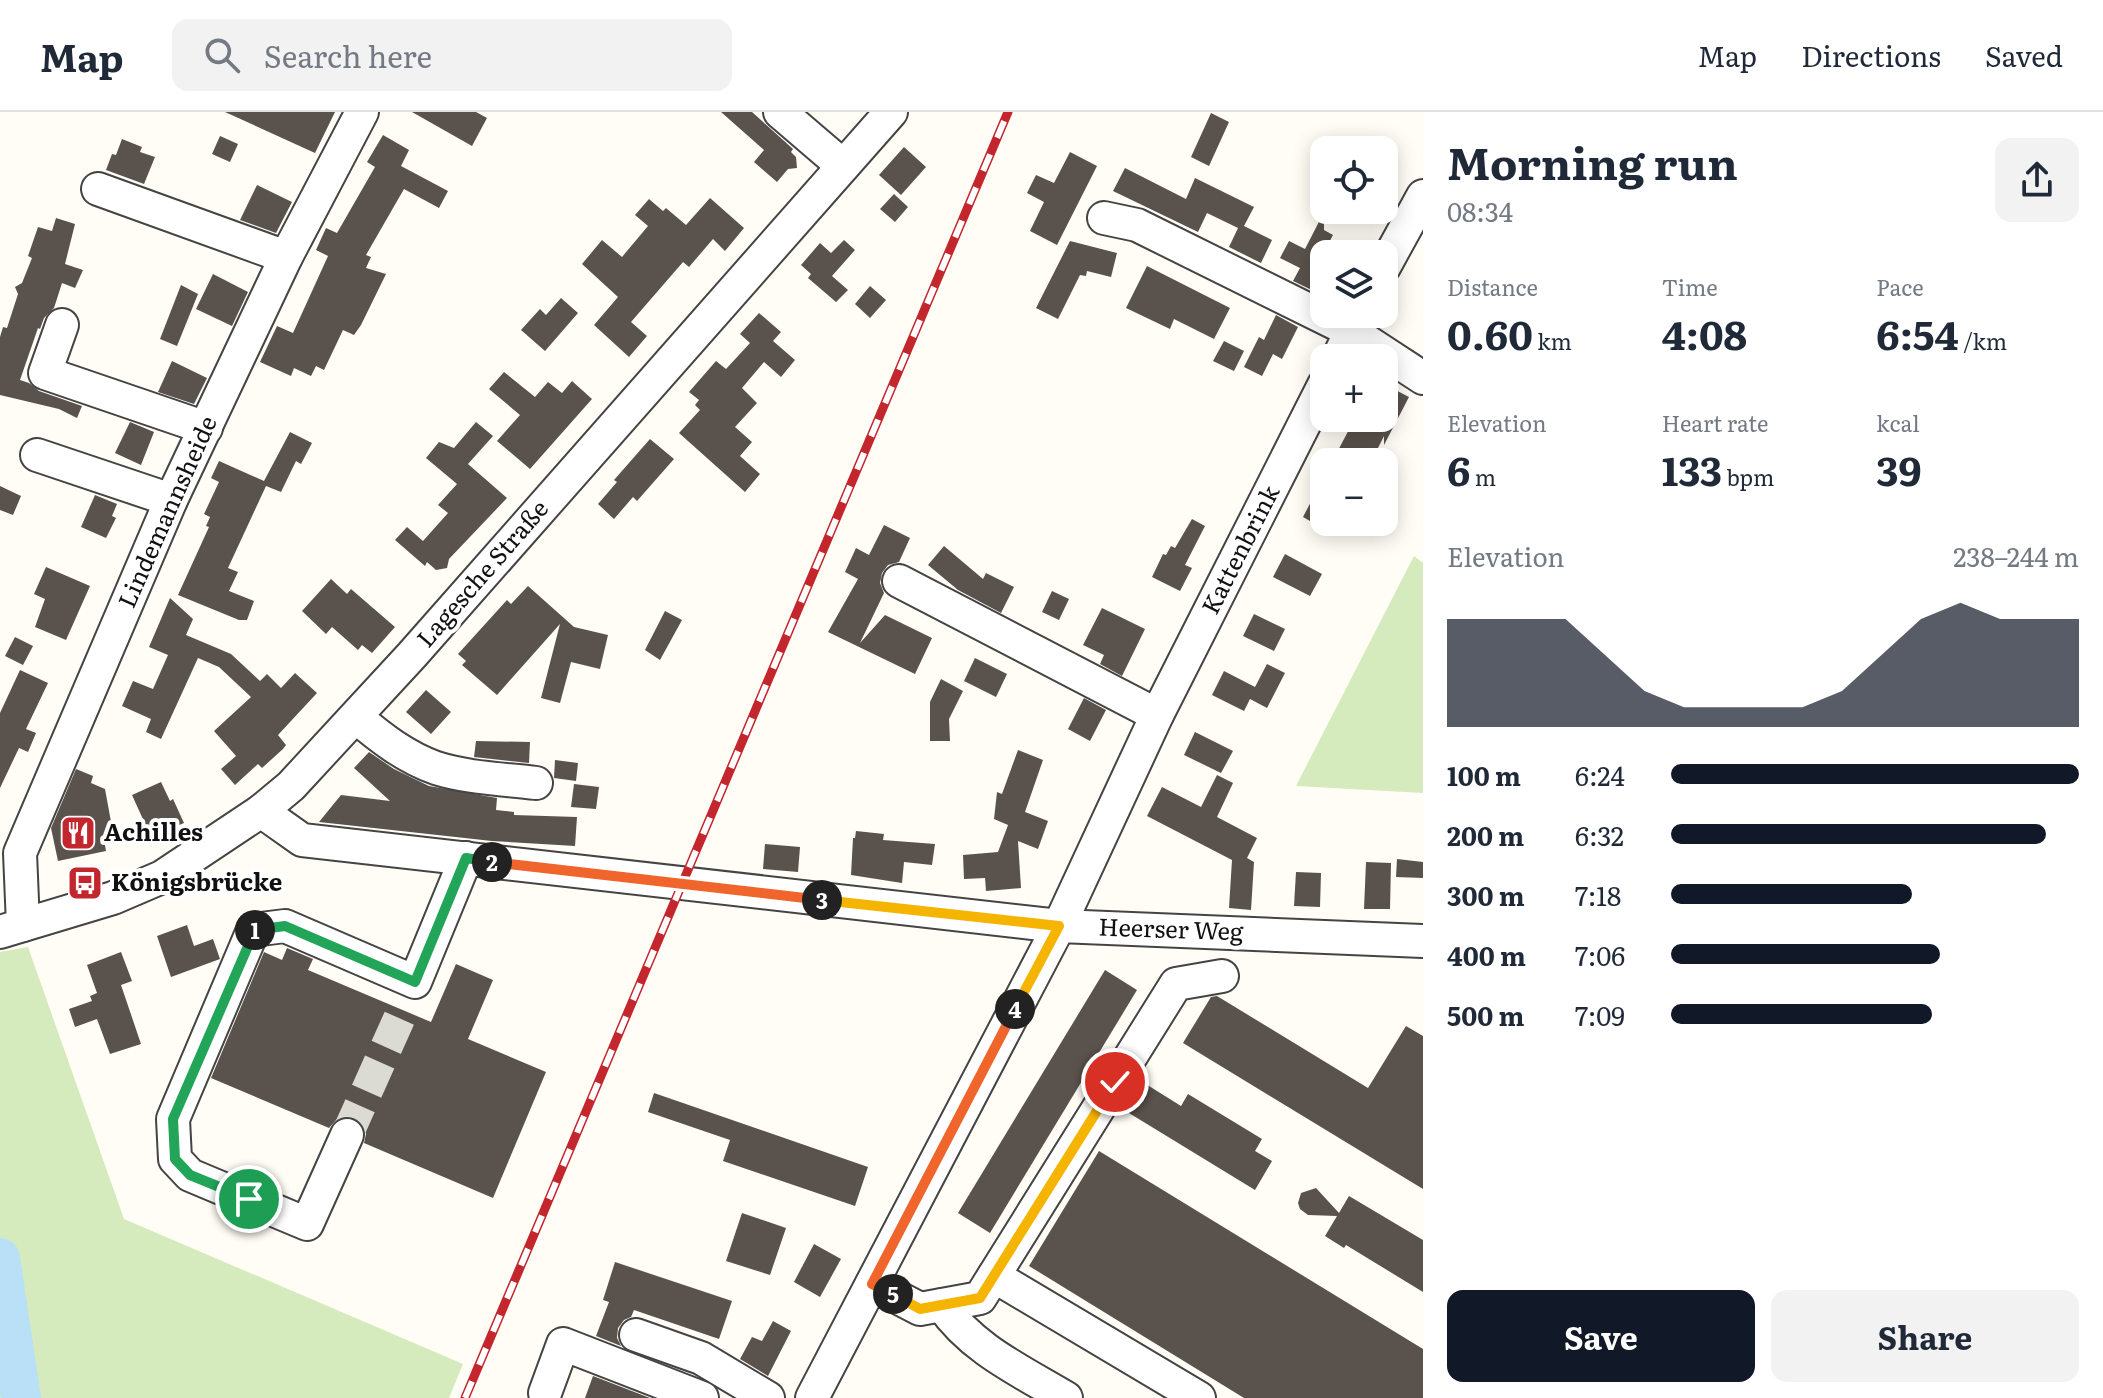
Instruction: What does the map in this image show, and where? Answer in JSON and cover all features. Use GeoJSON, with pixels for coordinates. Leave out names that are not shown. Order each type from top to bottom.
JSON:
{"type":"FeatureCollection","features":[{"type":"Feature","properties":{"kind":"street","name":"Lindemannsheide"},"geometry":{"type":"LineString","coordinates":[[11,929],[20,853],[171,500],[286,257],[362,112]]}},
{"type":"Feature","properties":{"kind":"street"},"geometry":{"type":"LineString","coordinates":[[780,112],[843,166]]}},
{"type":"Feature","properties":{"kind":"street","name":"Lagesche Straße"},"geometry":{"type":"LineString","coordinates":[[11,929],[113,898],[162,877],[261,811],[321,756],[891,112]]}},
{"type":"Feature","properties":{"kind":"street"},"geometry":{"type":"LineString","coordinates":[[98,189],[286,257]]}},
{"type":"Feature","properties":{"kind":"street"},"geometry":{"type":"LineString","coordinates":[[1398,242],[1423,196]]}},
{"type":"Feature","properties":{"kind":"street"},"geometry":{"type":"LineString","coordinates":[[1104,218],[1137,225],[1350,334],[1423,378]]}},
{"type":"Feature","properties":{"kind":"street"},"geometry":{"type":"LineString","coordinates":[[62,325],[45,373],[206,428]]}},
{"type":"Feature","properties":{"kind":"street","name":"Kattenbrink"},"geometry":{"type":"LineString","coordinates":[[812,1398],[1059,926],[1157,715],[1310,413]]}},
{"type":"Feature","properties":{"kind":"street"},"geometry":{"type":"LineString","coordinates":[[37,455],[171,500]]}},
{"type":"Feature","properties":{"kind":"street"},"geometry":{"type":"LineString","coordinates":[[899,581],[1157,715]]}},
{"type":"Feature","properties":{"kind":"street"},"geometry":{"type":"LineString","coordinates":[[356,717],[387,743],[440,769],[536,783]]}},
{"type":"Feature","properties":{"kind":"street","name":"Heerser Weg"},"geometry":{"type":"LineString","coordinates":[[261,811],[302,840],[1059,926],[1423,941]]}},
{"type":"Feature","properties":{"kind":"street"},"geometry":{"type":"LineString","coordinates":[[347,1135],[307,1224],[190,1175],[175,1159],[173,1119],[253,930],[285,926],[409,996],[466,858]]}},
{"type":"Feature","properties":{"kind":"street"},"geometry":{"type":"LineString","coordinates":[[872,1284],[920,1309],[980,1298],[1176,984],[1222,976]]}},
{"type":"Feature","properties":{"kind":"street"},"geometry":{"type":"LineString","coordinates":[[994,1276],[1199,1398]]}},
{"type":"Feature","properties":{"kind":"street"},"geometry":{"type":"LineString","coordinates":[[942,1305],[956,1326],[975,1343],[1066,1398]]}},
{"type":"Feature","properties":{"kind":"street"},"geometry":{"type":"LineString","coordinates":[[636,1335],[701,1358],[768,1398]]}},
{"type":"Feature","properties":{"kind":"street"},"geometry":{"type":"LineString","coordinates":[[545,1393],[563,1344],[702,1398]]}},
{"type":"Feature","properties":{"kind":"green space"},"geometry":{"type":"Polygon","coordinates":[[[1414,556],[1423,563],[1423,793],[1296,786],[1414,556]]]}},
{"type":"Feature","properties":{"kind":"green space"},"geometry":{"type":"Polygon","coordinates":[[[28,947],[124,1219],[463,1364],[449,1398],[0,1398],[0,952],[28,947]]]}},
{"type":"Feature","properties":{"kind":"building"},"geometry":{"type":"Polygon","coordinates":[[[225,112],[335,112],[315,153],[225,112]]]}},
{"type":"Feature","properties":{"kind":"building"},"geometry":{"type":"Polygon","coordinates":[[[412,112],[476,112],[487,118],[472,146],[412,112]]]}},
{"type":"Feature","properties":{"kind":"building"},"geometry":{"type":"Polygon","coordinates":[[[721,112],[752,112],[793,149],[791,152],[796,157],[797,168],[788,169],[777,182],[754,162],[764,150],[721,112]]]}},
{"type":"Feature","properties":{"kind":"building"},"geometry":{"type":"Polygon","coordinates":[[[1211,113],[1229,122],[1209,166],[1191,157],[1211,113]]]}},
{"type":"Feature","properties":{"kind":"building"},"geometry":{"type":"Polygon","coordinates":[[[383,135],[409,150],[401,166],[448,191],[439,208],[404,189],[366,255],[371,257],[366,268],[386,274],[361,325],[354,335],[343,330],[324,370],[316,366],[311,376],[294,368],[291,376],[260,362],[277,326],[293,333],[328,256],[316,250],[326,228],[337,233],[375,167],[367,162],[383,135]]]}},
{"type":"Feature","properties":{"kind":"building"},"geometry":{"type":"Polygon","coordinates":[[[220,136],[238,144],[230,162],[212,154],[220,136]]]}},
{"type":"Feature","properties":{"kind":"building"},"geometry":{"type":"Polygon","coordinates":[[[122,139],[142,147],[140,152],[155,157],[144,184],[106,170],[122,139]]]}},
{"type":"Feature","properties":{"kind":"building"},"geometry":{"type":"Polygon","coordinates":[[[904,147],[926,167],[901,195],[879,175],[904,147]]]}},
{"type":"Feature","properties":{"kind":"building"},"geometry":{"type":"Polygon","coordinates":[[[1070,152],[1097,166],[1057,245],[1030,231],[1044,202],[1027,193],[1036,175],[1054,183],[1070,152]]]}},
{"type":"Feature","properties":{"kind":"building"},"geometry":{"type":"Polygon","coordinates":[[[1125,168],[1186,199],[1195,178],[1254,207],[1244,226],[1272,240],[1261,263],[1229,247],[1238,228],[1207,213],[1198,232],[1113,191],[1125,168]]]}},
{"type":"Feature","properties":{"kind":"building"},"geometry":{"type":"Polygon","coordinates":[[[257,185],[292,202],[276,233],[240,220],[257,185]]]}},
{"type":"Feature","properties":{"kind":"building"},"geometry":{"type":"Polygon","coordinates":[[[894,194],[908,207],[895,222],[880,209],[894,194]]]}},
{"type":"Feature","properties":{"kind":"building"},"geometry":{"type":"Polygon","coordinates":[[[710,198],[744,228],[725,251],[713,239],[689,267],[683,262],[631,322],[647,336],[629,357],[594,325],[618,297],[582,264],[602,240],[622,257],[648,226],[635,215],[649,199],[663,211],[666,208],[686,225],[710,198]]]}},
{"type":"Feature","properties":{"kind":"building"},"geometry":{"type":"Polygon","coordinates":[[[56,218],[75,224],[65,264],[83,270],[75,288],[62,283],[54,308],[38,328],[20,380],[39,391],[82,406],[77,418],[59,409],[0,395],[0,337],[3,327],[7,328],[18,294],[15,287],[22,283],[32,258],[28,256],[38,227],[52,231],[56,218]]]}},
{"type":"Feature","properties":{"kind":"building"},"geometry":{"type":"Polygon","coordinates":[[[1318,224],[1324,224],[1324,230],[1333,235],[1330,240],[1310,240],[1310,289],[1293,281],[1300,268],[1280,258],[1289,241],[1305,249],[1318,224]]]}},
{"type":"Feature","properties":{"kind":"building"},"geometry":{"type":"Polygon","coordinates":[[[844,240],[855,250],[832,276],[848,290],[836,302],[808,278],[811,274],[801,265],[820,243],[831,253],[844,240]]]}},
{"type":"Feature","properties":{"kind":"building"},"geometry":{"type":"Polygon","coordinates":[[[1070,241],[1117,253],[1111,277],[1087,271],[1086,276],[1080,275],[1058,319],[1036,308],[1070,241]]]}},
{"type":"Feature","properties":{"kind":"building"},"geometry":{"type":"Polygon","coordinates":[[[1147,266],[1230,308],[1214,339],[1174,319],[1170,329],[1126,308],[1147,266]]]}},
{"type":"Feature","properties":{"kind":"building"},"geometry":{"type":"Polygon","coordinates":[[[213,274],[248,292],[232,326],[196,309],[213,274]]]}},
{"type":"Feature","properties":{"kind":"building"},"geometry":{"type":"Polygon","coordinates":[[[181,285],[198,294],[177,346],[160,339],[181,285]]]}},
{"type":"Feature","properties":{"kind":"building"},"geometry":{"type":"Polygon","coordinates":[[[870,286],[886,300],[870,318],[855,304],[870,286]]]}},
{"type":"Feature","properties":{"kind":"building"},"geometry":{"type":"Polygon","coordinates":[[[561,298],[578,313],[545,351],[521,330],[540,309],[546,315],[561,298]]]}},
{"type":"Feature","properties":{"kind":"building"},"geometry":{"type":"Polygon","coordinates":[[[759,313],[781,332],[773,341],[795,360],[781,377],[764,362],[742,388],[757,403],[735,427],[752,442],[740,456],[760,474],[745,492],[679,433],[700,410],[695,405],[699,400],[689,392],[716,361],[726,369],[750,343],[740,334],[759,313]]]}},
{"type":"Feature","properties":{"kind":"building"},"geometry":{"type":"Polygon","coordinates":[[[1276,315],[1298,327],[1282,359],[1273,354],[1262,376],[1244,367],[1259,337],[1264,340],[1276,315]]]}},
{"type":"Feature","properties":{"kind":"building"},"geometry":{"type":"Polygon","coordinates":[[[1224,341],[1244,351],[1234,371],[1213,361],[1224,341]]]}},
{"type":"Feature","properties":{"kind":"building"},"geometry":{"type":"Polygon","coordinates":[[[172,361],[207,378],[194,404],[158,392],[172,361]]]}},
{"type":"Feature","properties":{"kind":"building"},"geometry":{"type":"Polygon","coordinates":[[[504,372],[535,397],[548,382],[562,393],[572,381],[592,399],[530,469],[497,441],[520,415],[489,389],[504,372]]]}},
{"type":"Feature","properties":{"kind":"building"},"geometry":{"type":"Polygon","coordinates":[[[1398,391],[1409,397],[1398,418],[1398,391]]]}},
{"type":"Feature","properties":{"kind":"building"},"geometry":{"type":"Polygon","coordinates":[[[130,422],[154,432],[141,465],[115,453],[130,422]]]}},
{"type":"Feature","properties":{"kind":"building"},"geometry":{"type":"Polygon","coordinates":[[[476,422],[493,436],[468,464],[507,498],[449,559],[447,568],[436,570],[427,562],[425,566],[395,540],[407,527],[423,541],[448,513],[438,505],[457,484],[426,458],[439,442],[454,448],[476,422]]]}},
{"type":"Feature","properties":{"kind":"building"},"geometry":{"type":"Polygon","coordinates":[[[290,432],[312,443],[301,464],[296,461],[281,492],[266,486],[228,568],[238,572],[229,591],[254,601],[247,620],[239,620],[178,595],[209,527],[206,526],[210,517],[204,514],[219,482],[211,478],[219,461],[264,481],[290,432]]]}},
{"type":"Feature","properties":{"kind":"building"},"geometry":{"type":"Polygon","coordinates":[[[1348,432],[1391,432],[1384,445],[1384,436],[1378,448],[1339,448],[1348,432]]]}},
{"type":"Feature","properties":{"kind":"building"},"geometry":{"type":"Polygon","coordinates":[[[650,439],[674,459],[637,501],[633,497],[614,519],[598,504],[617,482],[614,480],[650,439]]]}},
{"type":"Feature","properties":{"kind":"building"},"geometry":{"type":"Polygon","coordinates":[[[0,486],[21,496],[13,515],[0,510],[0,486]]]}},
{"type":"Feature","properties":{"kind":"building"},"geometry":{"type":"Polygon","coordinates":[[[95,495],[117,504],[112,516],[116,518],[106,538],[81,527],[95,495]]]}},
{"type":"Feature","properties":{"kind":"building"},"geometry":{"type":"Polygon","coordinates":[[[1310,504],[1310,521],[1303,517],[1310,504]]]}},
{"type":"Feature","properties":{"kind":"building"},"geometry":{"type":"Polygon","coordinates":[[[1192,519],[1205,526],[1185,565],[1192,568],[1180,591],[1152,577],[1163,554],[1166,555],[1171,546],[1175,548],[1192,519]]]}},
{"type":"Feature","properties":{"kind":"building"},"geometry":{"type":"Polygon","coordinates":[[[884,525],[910,538],[899,562],[888,565],[882,573],[880,583],[884,593],[860,643],[885,615],[932,638],[915,674],[828,632],[858,579],[845,572],[856,548],[869,555],[884,525]]]}},
{"type":"Feature","properties":{"kind":"building"},"geometry":{"type":"Polygon","coordinates":[[[944,546],[983,579],[986,573],[1014,587],[1001,613],[958,590],[928,565],[944,546]]]}},
{"type":"Feature","properties":{"kind":"building"},"geometry":{"type":"Polygon","coordinates":[[[1285,554],[1322,574],[1310,596],[1273,577],[1285,554]]]}},
{"type":"Feature","properties":{"kind":"building"},"geometry":{"type":"Polygon","coordinates":[[[46,567],[90,586],[66,640],[35,627],[45,599],[34,594],[46,567]]]}},
{"type":"Feature","properties":{"kind":"building"},"geometry":{"type":"Polygon","coordinates":[[[331,579],[347,594],[351,589],[395,627],[372,653],[362,645],[358,650],[332,627],[326,634],[302,611],[331,579]]]}},
{"type":"Feature","properties":{"kind":"building"},"geometry":{"type":"Polygon","coordinates":[[[528,586],[574,627],[608,635],[600,669],[571,662],[560,703],[541,698],[560,624],[497,695],[462,665],[466,661],[458,654],[507,600],[511,604],[528,586]]]}},
{"type":"Feature","properties":{"kind":"building"},"geometry":{"type":"Polygon","coordinates":[[[1052,591],[1069,599],[1059,620],[1042,612],[1052,591]]]}},
{"type":"Feature","properties":{"kind":"building"},"geometry":{"type":"Polygon","coordinates":[[[170,598],[193,619],[186,635],[231,654],[260,681],[267,674],[281,688],[295,673],[317,693],[278,735],[286,745],[283,749],[262,768],[258,764],[235,785],[221,769],[236,756],[214,731],[251,697],[219,667],[198,658],[161,739],[146,732],[151,719],[122,706],[133,681],[153,689],[168,655],[149,647],[170,598]]]}},
{"type":"Feature","properties":{"kind":"building"},"geometry":{"type":"Polygon","coordinates":[[[1102,608],[1145,629],[1122,676],[1100,664],[1104,655],[1083,645],[1102,608]]]}},
{"type":"Feature","properties":{"kind":"building"},"geometry":{"type":"Polygon","coordinates":[[[665,611],[682,620],[660,660],[645,650],[665,611]]]}},
{"type":"Feature","properties":{"kind":"building"},"geometry":{"type":"Polygon","coordinates":[[[1254,614],[1285,629],[1274,651],[1243,636],[1254,614]]]}},
{"type":"Feature","properties":{"kind":"building"},"geometry":{"type":"Polygon","coordinates":[[[15,637],[33,646],[23,665],[5,656],[15,637]]]}},
{"type":"Feature","properties":{"kind":"building"},"geometry":{"type":"Polygon","coordinates":[[[975,658],[1007,674],[996,697],[964,681],[975,658]]]}},
{"type":"Feature","properties":{"kind":"building"},"geometry":{"type":"Polygon","coordinates":[[[1267,664],[1285,673],[1267,708],[1250,699],[1244,711],[1212,695],[1224,671],[1255,687],[1267,664]]]}},
{"type":"Feature","properties":{"kind":"building"},"geometry":{"type":"Polygon","coordinates":[[[20,670],[48,683],[26,729],[36,733],[28,752],[19,748],[0,788],[0,713],[20,670]]]}},
{"type":"Feature","properties":{"kind":"building"},"geometry":{"type":"Polygon","coordinates":[[[941,679],[963,691],[949,719],[950,741],[930,741],[930,702],[941,679]]]}},
{"type":"Feature","properties":{"kind":"building"},"geometry":{"type":"Polygon","coordinates":[[[426,690],[451,712],[431,734],[406,712],[426,690]]]}},
{"type":"Feature","properties":{"kind":"building"},"geometry":{"type":"Polygon","coordinates":[[[1084,698],[1106,710],[1090,741],[1068,729],[1084,698]]]}},
{"type":"Feature","properties":{"kind":"building"},"geometry":{"type":"Polygon","coordinates":[[[1195,732],[1233,751],[1221,773],[1184,755],[1195,732]]]}},
{"type":"Feature","properties":{"kind":"building"},"geometry":{"type":"Polygon","coordinates":[[[476,741],[530,742],[529,763],[474,757],[476,741]]]}},
{"type":"Feature","properties":{"kind":"building"},"geometry":{"type":"Polygon","coordinates":[[[1018,750],[1043,760],[1025,812],[1048,821],[1038,849],[1018,841],[1021,888],[986,891],[985,878],[964,879],[963,855],[998,852],[1008,825],[994,819],[997,792],[1002,794],[1018,750]]]}},
{"type":"Feature","properties":{"kind":"building"},"geometry":{"type":"Polygon","coordinates":[[[369,752],[394,769],[429,786],[497,798],[496,810],[514,812],[514,815],[577,817],[575,846],[492,841],[319,822],[341,795],[390,801],[354,768],[369,752]]]}},
{"type":"Feature","properties":{"kind":"building"},"geometry":{"type":"Polygon","coordinates":[[[555,760],[578,763],[576,781],[554,778],[555,760]]]}},
{"type":"Feature","properties":{"kind":"building"},"geometry":{"type":"Polygon","coordinates":[[[76,769],[93,776],[91,783],[105,789],[114,838],[104,839],[106,851],[58,861],[51,828],[76,769]]]}},
{"type":"Feature","properties":{"kind":"building"},"geometry":{"type":"Polygon","coordinates":[[[1217,775],[1233,783],[1217,817],[1257,838],[1247,858],[1254,862],[1251,910],[1229,908],[1232,860],[1147,816],[1162,787],[1201,807],[1217,775]]]}},
{"type":"Feature","properties":{"kind":"building"},"geometry":{"type":"Polygon","coordinates":[[[161,782],[184,823],[151,837],[132,795],[161,782]]]}},
{"type":"Feature","properties":{"kind":"building"},"geometry":{"type":"Polygon","coordinates":[[[574,784],[599,787],[596,809],[571,807],[574,784]]]}},
{"type":"Feature","properties":{"kind":"building"},"geometry":{"type":"Polygon","coordinates":[[[856,831],[884,834],[883,840],[935,844],[932,865],[904,862],[902,883],[851,875],[856,831]]]}},
{"type":"Feature","properties":{"kind":"building"},"geometry":{"type":"Polygon","coordinates":[[[765,844],[800,847],[798,872],[763,869],[765,844]]]}},
{"type":"Feature","properties":{"kind":"building"},"geometry":{"type":"Polygon","coordinates":[[[1397,859],[1423,862],[1423,878],[1396,877],[1397,859]]]}},
{"type":"Feature","properties":{"kind":"building"},"geometry":{"type":"Polygon","coordinates":[[[1366,862],[1391,863],[1390,909],[1364,909],[1366,862]]]}},
{"type":"Feature","properties":{"kind":"building"},"geometry":{"type":"Polygon","coordinates":[[[1296,872],[1321,873],[1320,907],[1294,906],[1296,872]]]}},
{"type":"Feature","properties":{"kind":"building"},"geometry":{"type":"Polygon","coordinates":[[[187,925],[194,946],[213,939],[220,959],[171,977],[157,936],[187,925]]]}},
{"type":"Feature","properties":{"kind":"building"},"geometry":{"type":"Polygon","coordinates":[[[287,948],[313,959],[308,970],[431,1022],[456,964],[493,980],[468,1039],[546,1072],[493,1198],[364,1143],[366,1134],[363,1125],[354,1117],[337,1119],[329,1128],[211,1078],[264,952],[282,960],[287,948]]]}},
{"type":"Feature","properties":{"kind":"building"},"geometry":{"type":"Polygon","coordinates":[[[121,952],[132,981],[121,985],[141,1044],[110,1054],[97,1019],[75,1027],[69,1009],[92,1001],[90,996],[97,993],[87,965],[121,952]]]}},
{"type":"Feature","properties":{"kind":"building"},"geometry":{"type":"Polygon","coordinates":[[[1105,970],[1137,990],[990,1233],[958,1213],[1105,970]]]}},
{"type":"Feature","properties":{"kind":"building"},"geometry":{"type":"Polygon","coordinates":[[[1217,996],[1368,1088],[1406,1026],[1423,1036],[1423,1189],[1183,1043],[1211,997],[1217,996]]]}},
{"type":"Feature","properties":{"kind":"building"},"geometry":{"type":"Polygon","coordinates":[[[1141,1081],[1181,1106],[1188,1094],[1262,1139],[1255,1151],[1272,1161],[1255,1190],[1124,1110],[1141,1081]]]}},
{"type":"Feature","properties":{"kind":"building"},"geometry":{"type":"Polygon","coordinates":[[[654,1093],[868,1167],[855,1206],[723,1161],[730,1140],[648,1112],[654,1093]]]}},
{"type":"Feature","properties":{"kind":"building"},"geometry":{"type":"Polygon","coordinates":[[[1099,1151],[1423,1349],[1423,1398],[1244,1398],[1029,1266],[1099,1151]]]}},
{"type":"Feature","properties":{"kind":"building"},"geometry":{"type":"Polygon","coordinates":[[[1316,1188],[1339,1213],[1349,1196],[1423,1240],[1423,1292],[1346,1245],[1344,1248],[1325,1236],[1337,1216],[1308,1215],[1298,1203],[1301,1193],[1316,1188]]]}},
{"type":"Feature","properties":{"kind":"building"},"geometry":{"type":"Polygon","coordinates":[[[742,1213],[786,1228],[770,1275],[726,1261],[742,1213]]]}},
{"type":"Feature","properties":{"kind":"building"},"geometry":{"type":"Polygon","coordinates":[[[814,1244],[841,1259],[820,1297],[794,1282],[814,1244]]]}},
{"type":"Feature","properties":{"kind":"building"},"geometry":{"type":"Polygon","coordinates":[[[615,1262],[732,1301],[719,1339],[634,1310],[631,1317],[618,1328],[617,1338],[621,1346],[596,1336],[609,1302],[603,1300],[615,1262]]]}},
{"type":"Feature","properties":{"kind":"building"},"geometry":{"type":"Polygon","coordinates":[[[773,1321],[791,1331],[768,1376],[740,1359],[752,1337],[762,1341],[773,1321]]]}},
{"type":"Feature","properties":{"kind":"building"},"geometry":{"type":"Polygon","coordinates":[[[593,1376],[650,1398],[585,1398],[593,1376]]]}},
{"type":"Feature","properties":{"kind":"waterway"},"geometry":{"type":"LineString","coordinates":[[0,1258],[21,1398]]}},
{"type":"Feature","properties":{"kind":"tunnel"},"geometry":{"type":"LineString","coordinates":[[347,1135],[403,1010]]}},
{"type":"Feature","properties":{"kind":"railway"},"geometry":{"type":"LineString","coordinates":[[465,1398],[1008,112]]}},
{"type":"Feature","properties":{"kind":"place","name":"Achilles"},"geometry":{"type":"Point","coordinates":[78,833]}},
{"type":"Feature","properties":{"kind":"place","name":"Königsbrücke"},"geometry":{"type":"Point","coordinates":[85,883]}},
{"type":"Feature","properties":{"kind":"route"},"geometry":{"type":"LineString","coordinates":[[249,1199],[190,1175],[175,1159],[173,1119],[253,930],[285,926],[415,982],[466,858],[1059,926],[872,1284],[920,1309],[980,1298],[1115,1082]]}}]}
